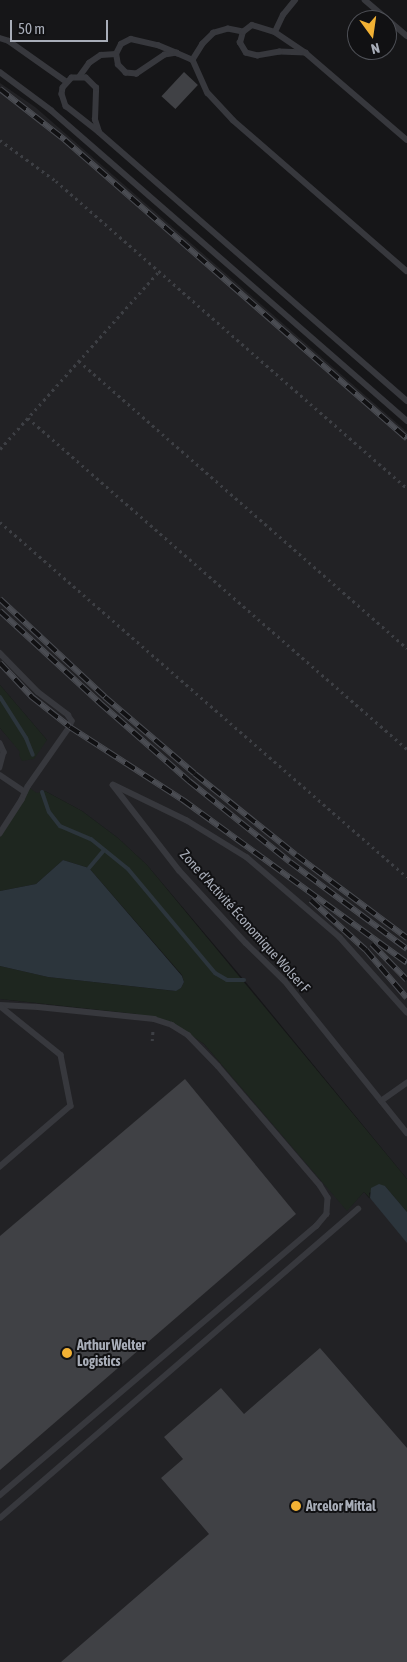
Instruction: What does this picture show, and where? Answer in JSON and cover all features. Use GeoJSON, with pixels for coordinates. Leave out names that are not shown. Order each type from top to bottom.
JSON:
{"type":"FeatureCollection","features":[{"type":"Feature","properties":{"kind":"lane"},"geometry":{"type":"LineString","coordinates":[[274,32],[295,0]]}},
{"type":"Feature","properties":{"kind":"lane"},"geometry":{"type":"LineString","coordinates":[[365,0],[407,36]]}},
{"type":"Feature","properties":{"kind":"lane"},"geometry":{"type":"LineString","coordinates":[[306,53],[280,52],[258,56],[246,52],[240,43],[243,32],[252,25],[274,32],[306,53],[407,140]]}},
{"type":"Feature","properties":{"kind":"lane"},"geometry":{"type":"LineString","coordinates":[[193,60],[214,33],[228,29],[243,32]]}},
{"type":"Feature","properties":{"kind":"lane"},"geometry":{"type":"LineString","coordinates":[[0,38],[9,41],[67,82]]}},
{"type":"Feature","properties":{"kind":"lane"},"geometry":{"type":"LineString","coordinates":[[177,53],[165,54],[137,74],[126,73],[118,65],[116,54],[121,44],[131,39],[177,53],[193,60],[215,102],[407,270]]}},
{"type":"Feature","properties":{"kind":"lane"},"geometry":{"type":"LineString","coordinates":[[79,77],[89,62],[101,55],[116,54]]}},
{"type":"Feature","properties":{"kind":"lane"},"geometry":{"type":"LineString","coordinates":[[0,72],[51,110],[407,421]]}},
{"type":"Feature","properties":{"kind":"lane"},"geometry":{"type":"LineString","coordinates":[[99,132],[94,120],[96,88],[86,78],[79,77],[67,82],[62,94],[66,106],[99,132],[407,401]]}},
{"type":"Feature","properties":{"kind":"lane"},"geometry":{"type":"LineString","coordinates":[[0,653],[38,692],[68,715],[72,721],[70,727],[26,789],[22,800],[0,834]]}},
{"type":"Feature","properties":{"kind":"lane"},"geometry":{"type":"LineString","coordinates":[[0,743],[4,752],[0,767]]}},
{"type":"Feature","properties":{"kind":"lane"},"geometry":{"type":"LineString","coordinates":[[0,775],[26,789]]}},
{"type":"Feature","properties":{"kind":"lane","name":"Zone d'Activité Économique Wolser F"},"geometry":{"type":"LineString","coordinates":[[407,1013],[340,938],[246,858],[187,821],[113,785],[185,876],[240,937],[285,980],[407,1132]]}},
{"type":"Feature","properties":{"kind":"lane"},"geometry":{"type":"LineString","coordinates":[[0,1006],[61,1055],[71,1106],[0,1167]]}},
{"type":"Feature","properties":{"kind":"lane"},"geometry":{"type":"LineString","coordinates":[[0,1006],[38,1007],[154,1019],[172,1025],[202,1047],[320,1185],[328,1198],[327,1214],[317,1226],[0,1496]]}},
{"type":"Feature","properties":{"kind":"lane"},"geometry":{"type":"LineString","coordinates":[[381,1101],[407,1083]]}},
{"type":"Feature","properties":{"kind":"lane"},"geometry":{"type":"LineString","coordinates":[[0,1518],[358,1209]]}},
{"type":"Feature","properties":{"kind":"path"},"geometry":{"type":"LineString","coordinates":[[0,140],[56,181],[407,488]]}},
{"type":"Feature","properties":{"kind":"path"},"geometry":{"type":"LineString","coordinates":[[0,449],[159,271]]}},
{"type":"Feature","properties":{"kind":"path"},"geometry":{"type":"LineString","coordinates":[[79,361],[407,648]]}},
{"type":"Feature","properties":{"kind":"path"},"geometry":{"type":"LineString","coordinates":[[28,418],[407,749]]}},
{"type":"Feature","properties":{"kind":"path"},"geometry":{"type":"LineString","coordinates":[[0,522],[407,877]]}},
{"type":"Feature","properties":{"kind":"shaded area"},"geometry":{"type":"Polygon","coordinates":[[[0,83],[35,107],[407,432],[407,1179],[147,865],[118,838],[82,811],[45,791],[0,834],[0,728],[21,752],[47,740],[0,685],[0,83]]]}},
{"type":"Feature","properties":{"kind":"shaded area"},"geometry":{"type":"Polygon","coordinates":[[[0,685],[47,740],[34,759],[22,761],[19,755],[20,752],[0,728],[0,685]]]}},
{"type":"Feature","properties":{"kind":"shaded area"},"geometry":{"type":"Polygon","coordinates":[[[28,787],[37,793],[45,791],[82,811],[118,838],[147,865],[407,1179],[407,1212],[385,1186],[369,1193],[370,1198],[364,1192],[347,1211],[204,1044],[173,1023],[136,1014],[0,999],[0,966],[48,977],[175,991],[181,988],[184,982],[182,975],[89,868],[63,860],[36,884],[0,891],[0,834],[28,787]]]}},
{"type":"Feature","properties":{"kind":"shaded area"},"geometry":{"type":"Polygon","coordinates":[[[63,860],[89,868],[182,976],[184,982],[181,988],[176,991],[48,977],[0,966],[0,891],[36,884],[63,860]]]}},
{"type":"Feature","properties":{"kind":"shaded area"},"geometry":{"type":"Polygon","coordinates":[[[0,999],[136,1014],[173,1022],[204,1044],[347,1210],[364,1192],[369,1198],[407,1212],[407,1662],[0,1662],[0,999]]]}},
{"type":"Feature","properties":{"kind":"shaded area"},"geometry":{"type":"Polygon","coordinates":[[[379,1184],[385,1186],[407,1212],[407,1243],[370,1198],[371,1188],[379,1184]]]}},
{"type":"Feature","properties":{"kind":"building"},"geometry":{"type":"Polygon","coordinates":[[[184,72],[198,85],[175,109],[161,96],[184,72]]]}},
{"type":"Feature","properties":{"kind":"building","name":"Arthur Welter Logistics"},"geometry":{"type":"Polygon","coordinates":[[[185,1079],[296,1214],[0,1470],[0,1236],[185,1079]]]}},
{"type":"Feature","properties":{"kind":"building","name":"Arcelor Mittal"},"geometry":{"type":"Polygon","coordinates":[[[320,1348],[407,1448],[407,1662],[61,1662],[209,1534],[161,1478],[183,1459],[164,1437],[221,1388],[244,1414],[320,1348]]]}},
{"type":"Feature","properties":{"kind":"waterway"},"geometry":{"type":"LineString","coordinates":[[0,697],[26,738],[33,755]]}},
{"type":"Feature","properties":{"kind":"waterway"},"geometry":{"type":"LineString","coordinates":[[42,792],[49,812],[60,826],[91,839],[128,869],[215,973],[227,980],[244,980]]}},
{"type":"Feature","properties":{"kind":"waterway"},"geometry":{"type":"LineString","coordinates":[[89,868],[104,850]]}},
{"type":"Feature","properties":{"kind":"railway"},"geometry":{"type":"LineString","coordinates":[[0,89],[65,140],[407,438]]}},
{"type":"Feature","properties":{"kind":"railway"},"geometry":{"type":"LineString","coordinates":[[0,599],[105,697],[195,774],[296,855],[407,938]]}},
{"type":"Feature","properties":{"kind":"railway"},"geometry":{"type":"LineString","coordinates":[[0,611],[100,703],[189,781],[290,862],[407,949]]}},
{"type":"Feature","properties":{"kind":"railway"},"geometry":{"type":"LineString","coordinates":[[0,663],[32,697],[70,727],[183,800],[407,963]]}},
{"type":"Feature","properties":{"kind":"railway"},"geometry":{"type":"LineString","coordinates":[[311,900],[366,950],[407,998]]}},
{"type":"Feature","properties":{"kind":"railway"},"geometry":{"type":"LineString","coordinates":[[372,944],[407,980]]}},
{"type":"Feature","properties":{"kind":"place","name":"Arthur Welter Logistics"},"geometry":{"type":"Point","coordinates":[67,1353]}},
{"type":"Feature","properties":{"kind":"place","name":"Arcelor Mittal"},"geometry":{"type":"Point","coordinates":[296,1506]}}]}
